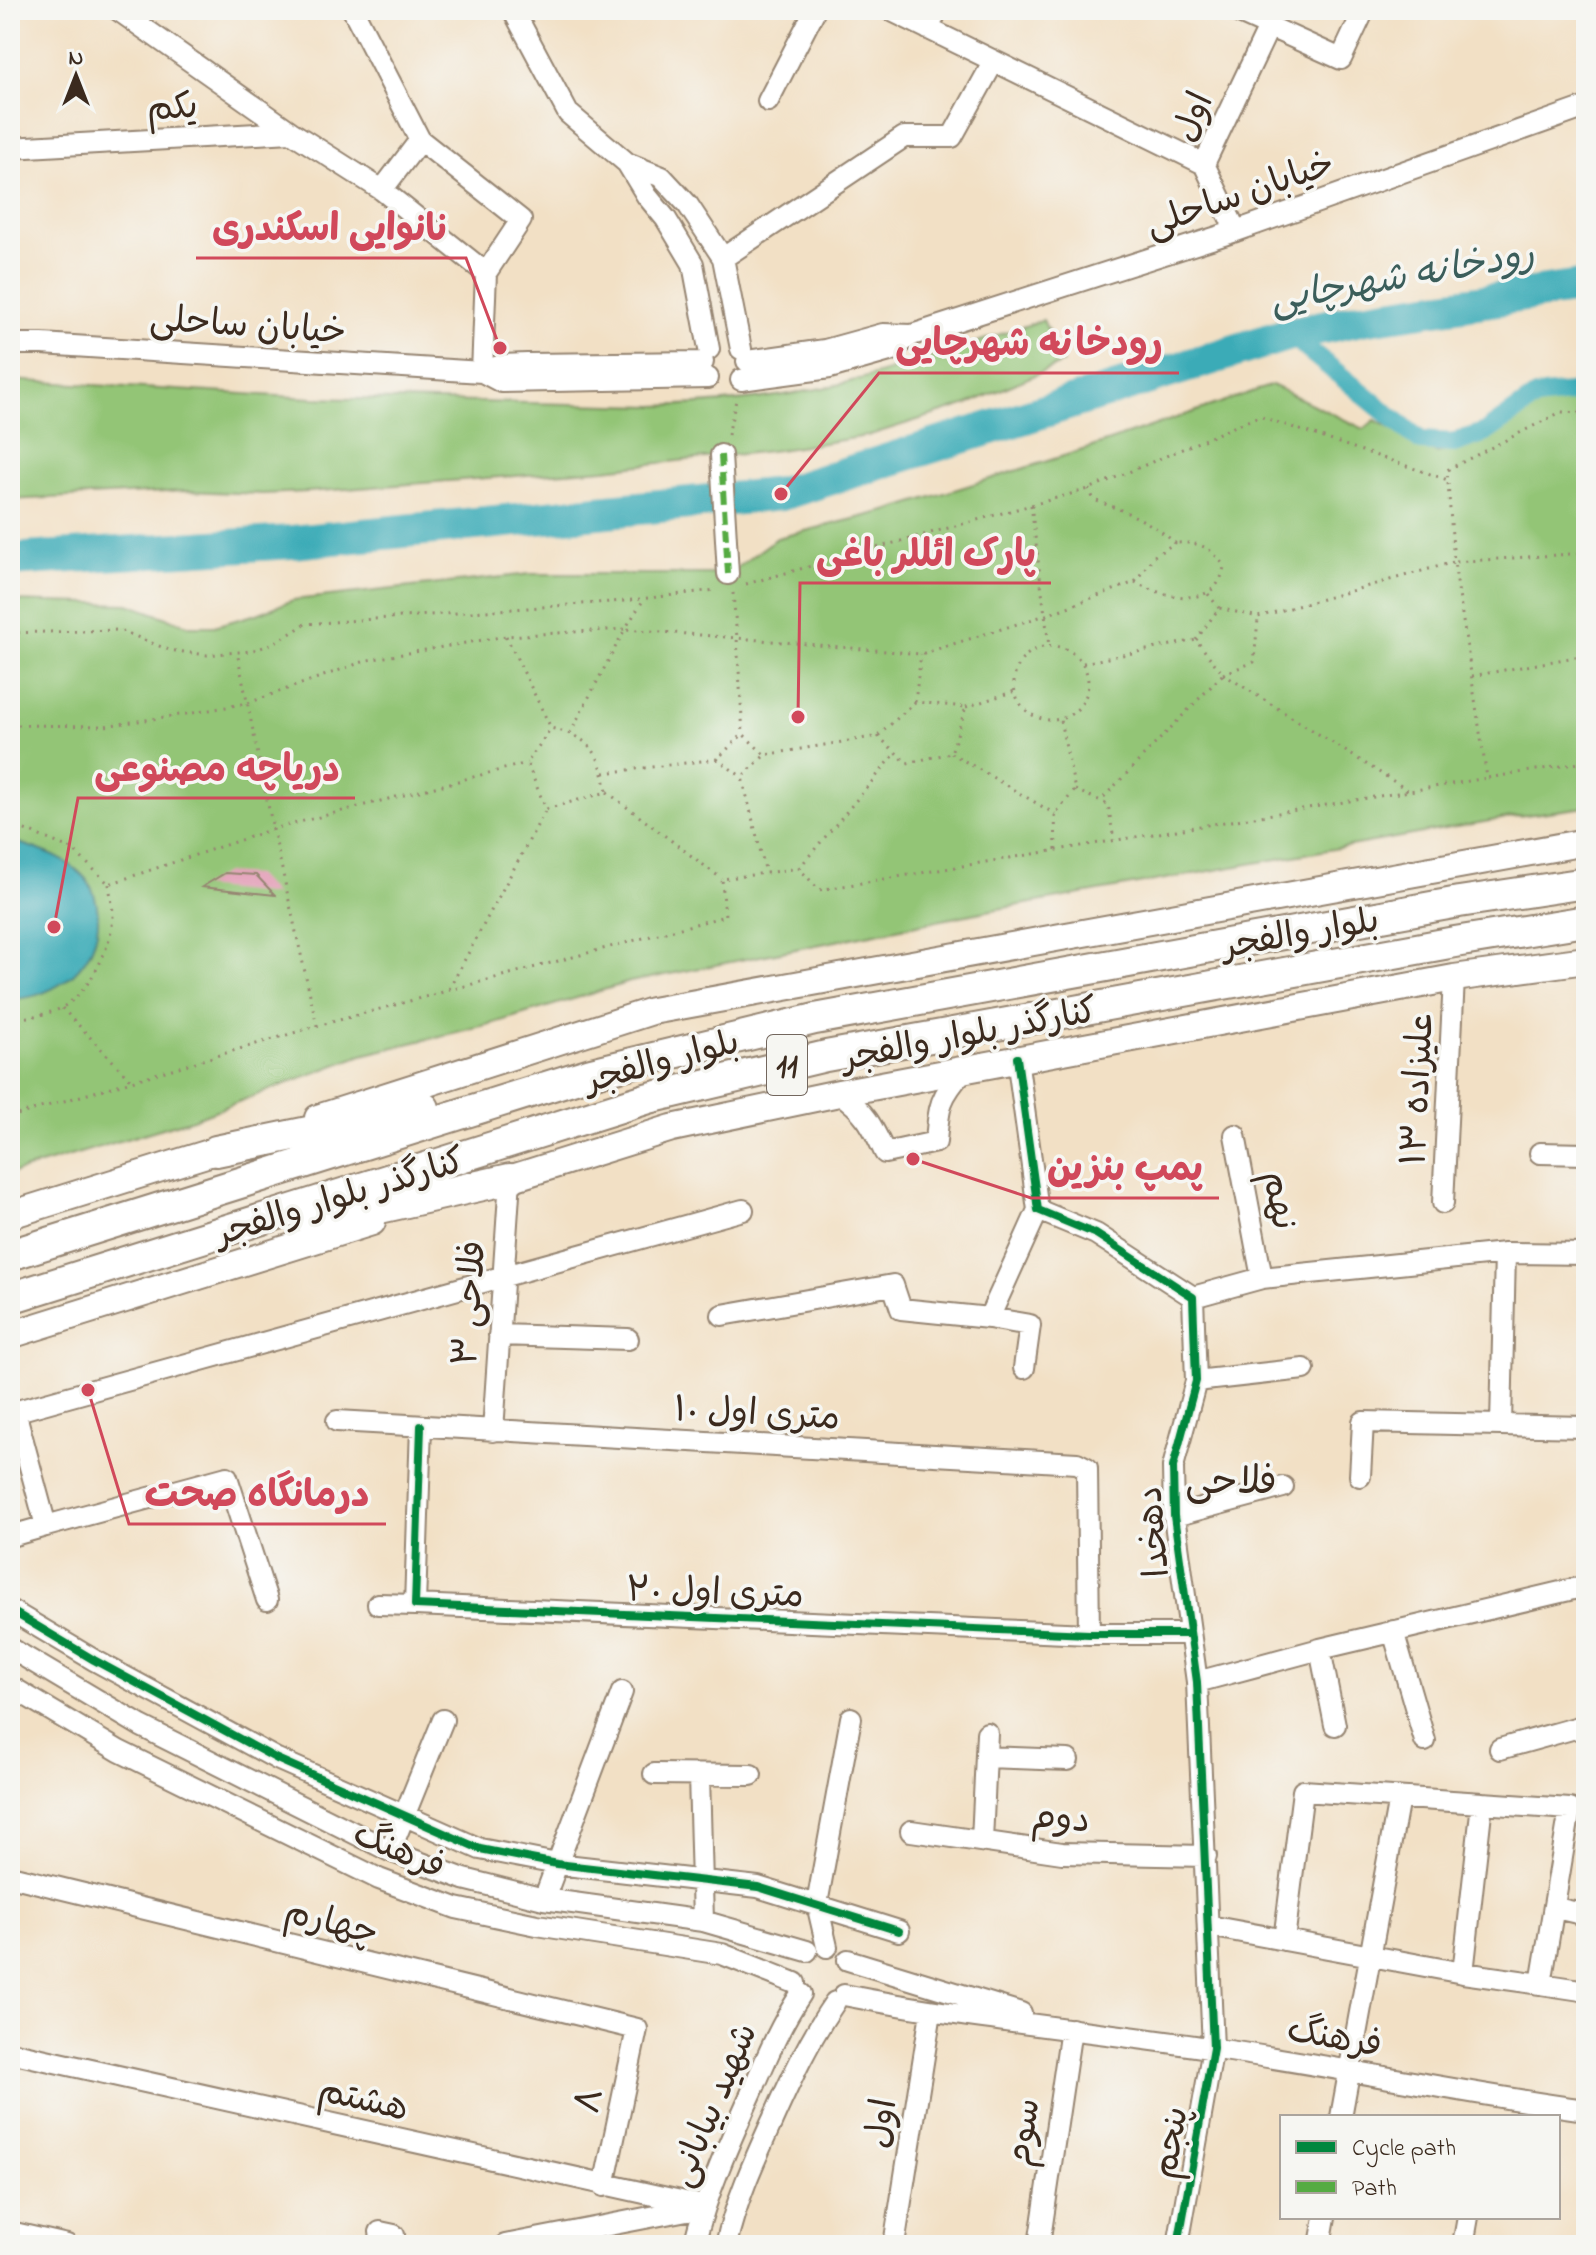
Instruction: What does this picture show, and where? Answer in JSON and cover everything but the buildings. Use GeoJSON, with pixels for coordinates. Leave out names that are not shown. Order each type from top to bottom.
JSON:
{"type":"FeatureCollection","features":[{"type":"Feature","properties":{"kind":"highway","name":"بلوار والفجر"},"geometry":{"type":"LineString","coordinates":[[10,1255],[591,1073],[815,1019],[1459,902],[1586,883]]}},
{"type":"Feature","properties":{"kind":"highway","name":"بلوار والفجر"},"geometry":{"type":"LineString","coordinates":[[10,1298],[649,1098],[811,1059],[1586,921]]}},
{"type":"Feature","properties":{"kind":"highway"},"geometry":{"type":"LineString","coordinates":[[216,1151],[591,1073]]}},
{"type":"Feature","properties":{"kind":"highway"},"geometry":{"type":"LineString","coordinates":[[127,1263],[510,1179]]}},
{"type":"Feature","properties":{"kind":"main road","name":"11"},"geometry":{"type":"LineString","coordinates":[[10,1215],[652,1011],[1586,842]]}},
{"type":"Feature","properties":{"kind":"main road","name":"کنارگذر بلوار والفجر"},"geometry":{"type":"LineString","coordinates":[[10,1335],[672,1128],[1017,1058],[1454,978],[1586,960]]}},
{"type":"Feature","properties":{"kind":"street"},"geometry":{"type":"LineString","coordinates":[[118,10],[291,132],[382,190],[486,273]]}},
{"type":"Feature","properties":{"kind":"street"},"geometry":{"type":"LineString","coordinates":[[353,10],[420,140],[521,220],[486,273],[482,372]]}},
{"type":"Feature","properties":{"kind":"street"},"geometry":{"type":"LineString","coordinates":[[513,10],[568,113],[627,163],[662,177],[688,205],[723,258],[743,363],[727,387],[720,386],[707,363],[693,264],[627,163]]}},
{"type":"Feature","properties":{"kind":"street"},"geometry":{"type":"LineString","coordinates":[[768,101],[815,10]]}},
{"type":"Feature","properties":{"kind":"street"},"geometry":{"type":"LineString","coordinates":[[890,10],[933,19],[994,61],[1204,164]]}},
{"type":"Feature","properties":{"kind":"street"},"geometry":{"type":"LineString","coordinates":[[1233,10],[1341,59],[1364,10]]}},
{"type":"Feature","properties":{"kind":"street","name":"اول"},"geometry":{"type":"LineString","coordinates":[[1236,231],[1204,164],[1269,27]]}},
{"type":"Feature","properties":{"kind":"street"},"geometry":{"type":"LineString","coordinates":[[723,258],[904,137],[952,137],[994,61]]}},
{"type":"Feature","properties":{"kind":"street","name":"خیابان ساحلی"},"geometry":{"type":"LineString","coordinates":[[743,363],[830,368],[890,351],[912,335],[1236,231],[1586,107]]}},
{"type":"Feature","properties":{"kind":"street","name":"یکم"},"geometry":{"type":"LineString","coordinates":[[19,148],[291,132]]}},
{"type":"Feature","properties":{"kind":"street"},"geometry":{"type":"LineString","coordinates":[[10,136],[19,148]]}},
{"type":"Feature","properties":{"kind":"street"},"geometry":{"type":"LineString","coordinates":[[382,190],[420,140]]}},
{"type":"Feature","properties":{"kind":"street"},"geometry":{"type":"LineString","coordinates":[[707,363],[715,344],[729,342],[743,363]]}},
{"type":"Feature","properties":{"kind":"street","name":"خیابان ساحلی"},"geometry":{"type":"LineString","coordinates":[[10,344],[482,372],[501,382],[707,363]]}},
{"type":"Feature","properties":{"kind":"street"},"geometry":{"type":"LineString","coordinates":[[723,582],[724,446]]}},
{"type":"Feature","properties":{"kind":"street","name":"۱۳ علیزاده"},"geometry":{"type":"LineString","coordinates":[[1443,1203],[1454,978]]}},
{"type":"Feature","properties":{"kind":"street"},"geometry":{"type":"LineString","coordinates":[[989,1318],[1038,1210],[1017,1058]]}},
{"type":"Feature","properties":{"kind":"street"},"geometry":{"type":"LineString","coordinates":[[839,1093],[857,1106],[870,1121],[885,1153],[936,1142],[939,1108],[945,1091],[963,1071]]}},
{"type":"Feature","properties":{"kind":"street","name":"نهم"},"geometry":{"type":"LineString","coordinates":[[1235,1135],[1262,1278]]}},
{"type":"Feature","properties":{"kind":"street"},"geometry":{"type":"LineString","coordinates":[[1540,1153],[1586,1154]]}},
{"type":"Feature","properties":{"kind":"street","name":"فلاحی ۳"},"geometry":{"type":"LineString","coordinates":[[493,1431],[510,1179]]}},
{"type":"Feature","properties":{"kind":"street"},"geometry":{"type":"LineString","coordinates":[[46,1526],[13,1412],[743,1210]]}},
{"type":"Feature","properties":{"kind":"street"},"geometry":{"type":"LineString","coordinates":[[1038,1210],[1096,1234],[1193,1297],[1262,1278],[1505,1253],[1586,1254]]}},
{"type":"Feature","properties":{"kind":"street"},"geometry":{"type":"LineString","coordinates":[[1501,1425],[1505,1253]]}},
{"type":"Feature","properties":{"kind":"street"},"geometry":{"type":"LineString","coordinates":[[722,1315],[893,1285],[901,1309],[1030,1325],[1024,1368]]}},
{"type":"Feature","properties":{"kind":"street","name":"دهخدا"},"geometry":{"type":"LineString","coordinates":[[1193,1297],[1196,1381],[1173,1467],[1174,1516],[1197,1682],[1213,2048]]}},
{"type":"Feature","properties":{"kind":"street"},"geometry":{"type":"LineString","coordinates":[[499,1335],[628,1339]]}},
{"type":"Feature","properties":{"kind":"street"},"geometry":{"type":"LineString","coordinates":[[1196,1381],[1304,1369]]}},
{"type":"Feature","properties":{"kind":"street","name":"۱۰ متری اول"},"geometry":{"type":"LineString","coordinates":[[337,1421],[1077,1463],[1087,1468],[1089,1634]]}},
{"type":"Feature","properties":{"kind":"street"},"geometry":{"type":"LineString","coordinates":[[1360,1476],[1363,1422],[1586,1427]]}},
{"type":"Feature","properties":{"kind":"street"},"geometry":{"type":"LineString","coordinates":[[415,1605],[421,1426]]}},
{"type":"Feature","properties":{"kind":"street"},"geometry":{"type":"LineString","coordinates":[[11,1536],[227,1477],[267,1600]]}},
{"type":"Feature","properties":{"kind":"street"},"geometry":{"type":"LineString","coordinates":[[1174,1516],[1283,1487]]}},
{"type":"Feature","properties":{"kind":"street"},"geometry":{"type":"LineString","coordinates":[[1197,1682],[1320,1649],[1586,1586]]}},
{"type":"Feature","properties":{"kind":"street","name":"۲۰ متری اول"},"geometry":{"type":"LineString","coordinates":[[378,1604],[1089,1634],[1190,1634]]}},
{"type":"Feature","properties":{"kind":"street"},"geometry":{"type":"LineString","coordinates":[[10,1610],[94,1660],[277,1759],[480,1849],[557,1864],[758,1887],[899,1931]]}},
{"type":"Feature","properties":{"kind":"street"},"geometry":{"type":"LineString","coordinates":[[1393,1631],[1425,1741]]}},
{"type":"Feature","properties":{"kind":"street","name":"فرهنگ"},"geometry":{"type":"LineString","coordinates":[[10,1648],[141,1726],[390,1851],[464,1879],[544,1899],[703,1921],[817,1949]]}},
{"type":"Feature","properties":{"kind":"street"},"geometry":{"type":"LineString","coordinates":[[1320,1649],[1335,1725]]}},
{"type":"Feature","properties":{"kind":"street","name":"فرهنگ"},"geometry":{"type":"LineString","coordinates":[[10,1686],[119,1751],[379,1879],[456,1908],[537,1925],[722,1954],[798,1988]]}},
{"type":"Feature","properties":{"kind":"street"},"geometry":{"type":"LineString","coordinates":[[544,1899],[622,1692]]}},
{"type":"Feature","properties":{"kind":"street"},"geometry":{"type":"LineString","coordinates":[[817,1949],[817,1904],[851,1718]]}},
{"type":"Feature","properties":{"kind":"street"},"geometry":{"type":"LineString","coordinates":[[390,1851],[443,1720]]}},
{"type":"Feature","properties":{"kind":"street"},"geometry":{"type":"LineString","coordinates":[[1500,1749],[1586,1725]]}},
{"type":"Feature","properties":{"kind":"street"},"geometry":{"type":"LineString","coordinates":[[982,1841],[987,1733]]}},
{"type":"Feature","properties":{"kind":"street"},"geometry":{"type":"LineString","coordinates":[[986,1757],[1068,1760]]}},
{"type":"Feature","properties":{"kind":"street"},"geometry":{"type":"LineString","coordinates":[[654,1774],[751,1775]]}},
{"type":"Feature","properties":{"kind":"street"},"geometry":{"type":"LineString","coordinates":[[699,1775],[703,1921]]}},
{"type":"Feature","properties":{"kind":"street"},"geometry":{"type":"LineString","coordinates":[[1284,1940],[1303,1791],[1578,1809],[1541,1984]]}},
{"type":"Feature","properties":{"kind":"street"},"geometry":{"type":"LineString","coordinates":[[1341,2115],[1399,1798]]}},
{"type":"Feature","properties":{"kind":"street"},"geometry":{"type":"LineString","coordinates":[[1463,1973],[1482,1803]]}},
{"type":"Feature","properties":{"kind":"street","name":"دوم"},"geometry":{"type":"LineString","coordinates":[[911,1831],[1062,1853],[1206,1856]]}},
{"type":"Feature","properties":{"kind":"street","name":"چهارم"},"geometry":{"type":"LineString","coordinates":[[10,1876],[637,2029]]}},
{"type":"Feature","properties":{"kind":"street"},"geometry":{"type":"LineString","coordinates":[[1556,1908],[1586,1915]]}},
{"type":"Feature","properties":{"kind":"street"},"geometry":{"type":"LineString","coordinates":[[1209,1926],[1463,1973],[1581,1990]]}},
{"type":"Feature","properties":{"kind":"street"},"geometry":{"type":"LineString","coordinates":[[817,1949],[842,1954],[848,1960],[852,1978],[839,1998],[817,2003],[798,1988],[796,1965],[817,1949]]}},
{"type":"Feature","properties":{"kind":"street","name":"فرهنگ"},"geometry":{"type":"LineString","coordinates":[[848,1960],[1071,2029]]}},
{"type":"Feature","properties":{"kind":"street","name":"شهید بیابانی"},"geometry":{"type":"LineString","coordinates":[[694,2245],[703,2206],[798,1988]]}},
{"type":"Feature","properties":{"kind":"street","name":"فرهنگ"},"geometry":{"type":"LineString","coordinates":[[839,1998],[1213,2048],[1349,2072],[1484,2107],[1586,2110]]}},
{"type":"Feature","properties":{"kind":"street","name":"شهید بیابانی"},"geometry":{"type":"LineString","coordinates":[[726,2245],[733,2212],[809,2040],[839,1998]]}},
{"type":"Feature","properties":{"kind":"street","name":"اول"},"geometry":{"type":"LineString","coordinates":[[894,2245],[931,2012]]}},
{"type":"Feature","properties":{"kind":"street","name":"۸"},"geometry":{"type":"LineString","coordinates":[[604,2186],[637,2029]]}},
{"type":"Feature","properties":{"kind":"street","name":"سوم"},"geometry":{"type":"LineString","coordinates":[[1039,2245],[1071,2029]]}},
{"type":"Feature","properties":{"kind":"street","name":"پنجم"},"geometry":{"type":"LineString","coordinates":[[1178,2245],[1213,2048]]}},
{"type":"Feature","properties":{"kind":"street","name":"هشتم"},"geometry":{"type":"LineString","coordinates":[[10,2052],[703,2206]]}},
{"type":"Feature","properties":{"kind":"street"},"geometry":{"type":"LineString","coordinates":[[505,2245],[703,2206]]}},
{"type":"Feature","properties":{"kind":"street"},"geometry":{"type":"LineString","coordinates":[[1320,2245],[1325,2219]]}},
{"type":"Feature","properties":{"kind":"street"},"geometry":{"type":"LineString","coordinates":[[1463,2245],[1468,2219]]}},
{"type":"Feature","properties":{"kind":"street"},"geometry":{"type":"LineString","coordinates":[[10,2232],[67,2245]]}},
{"type":"Feature","properties":{"kind":"path"},"geometry":{"type":"LineString","coordinates":[[724,446],[743,363]]}},
{"type":"Feature","properties":{"kind":"path"},"geometry":{"type":"LineString","coordinates":[[1487,778],[1454,562],[1447,470],[1561,412],[1586,413]]}},
{"type":"Feature","properties":{"kind":"path"},"geometry":{"type":"LineString","coordinates":[[765,755],[743,734],[733,587],[1089,489],[1259,416],[1448,480]]}},
{"type":"Feature","properties":{"kind":"path"},"geometry":{"type":"LineString","coordinates":[[1089,489],[1094,500],[1135,515],[1159,528],[1175,543]]}},
{"type":"Feature","properties":{"kind":"path"},"geometry":{"type":"LineString","coordinates":[[1031,505],[1049,646]]}},
{"type":"Feature","properties":{"kind":"path"},"geometry":{"type":"LineString","coordinates":[[10,725],[104,726],[248,703],[368,660],[506,636],[625,629],[921,654],[1046,615],[1135,582],[1154,556],[1175,543],[1196,542],[1213,550],[1224,566],[1222,581],[1208,594],[1181,596],[1154,593],[1135,582]]}},
{"type":"Feature","properties":{"kind":"path"},"geometry":{"type":"LineString","coordinates":[[1208,594],[1219,608],[1258,617],[1454,562],[1586,553]]}},
{"type":"Feature","properties":{"kind":"path"},"geometry":{"type":"LineString","coordinates":[[10,633],[120,630],[169,650],[207,655],[251,652],[283,639],[305,624],[644,599],[723,582]]}},
{"type":"Feature","properties":{"kind":"path"},"geometry":{"type":"LineString","coordinates":[[570,733],[644,599]]}},
{"type":"Feature","properties":{"kind":"path"},"geometry":{"type":"LineString","coordinates":[[1083,663],[1196,640],[1219,608]]}},
{"type":"Feature","properties":{"kind":"path"},"geometry":{"type":"LineString","coordinates":[[1100,801],[1223,674],[1254,662],[1258,617]]}},
{"type":"Feature","properties":{"kind":"path"},"geometry":{"type":"LineString","coordinates":[[506,636],[551,728],[581,736],[601,763],[607,792],[722,879],[799,868],[896,753]]}},
{"type":"Feature","properties":{"kind":"path"},"geometry":{"type":"LineString","coordinates":[[1196,640],[1223,674],[1409,791]]}},
{"type":"Feature","properties":{"kind":"path"},"geometry":{"type":"LineString","coordinates":[[1049,646],[1074,653],[1083,663],[1089,686],[1086,697],[1071,715],[1048,721],[1027,712],[1015,691],[1014,679],[1018,666],[1026,656],[1049,646]]}},
{"type":"Feature","properties":{"kind":"path"},"geometry":{"type":"LineString","coordinates":[[237,652],[317,1026]]}},
{"type":"Feature","properties":{"kind":"path"},"geometry":{"type":"LineString","coordinates":[[742,777],[765,755],[878,736],[915,702],[921,654]]}},
{"type":"Feature","properties":{"kind":"path"},"geometry":{"type":"LineString","coordinates":[[1471,676],[1586,655]]}},
{"type":"Feature","properties":{"kind":"path"},"geometry":{"type":"LineString","coordinates":[[915,702],[966,707],[1015,691]]}},
{"type":"Feature","properties":{"kind":"path"},"geometry":{"type":"LineString","coordinates":[[951,753],[966,707]]}},
{"type":"Feature","properties":{"kind":"path"},"geometry":{"type":"LineString","coordinates":[[1060,720],[1075,790]]}},
{"type":"Feature","properties":{"kind":"path"},"geometry":{"type":"LineString","coordinates":[[109,884],[273,829],[527,763],[551,728]]}},
{"type":"Feature","properties":{"kind":"path"},"geometry":{"type":"LineString","coordinates":[[603,773],[717,759],[743,734]]}},
{"type":"Feature","properties":{"kind":"path"},"geometry":{"type":"LineString","coordinates":[[878,736],[907,763],[951,753],[1055,814]]}},
{"type":"Feature","properties":{"kind":"path"},"geometry":{"type":"LineString","coordinates":[[717,759],[742,777],[766,873]]}},
{"type":"Feature","properties":{"kind":"path"},"geometry":{"type":"LineString","coordinates":[[799,868],[819,890],[1586,762]]}},
{"type":"Feature","properties":{"kind":"path"},"geometry":{"type":"LineString","coordinates":[[527,763],[546,809]]}},
{"type":"Feature","properties":{"kind":"path"},"geometry":{"type":"LineString","coordinates":[[1075,790],[1108,804],[1114,840]]}},
{"type":"Feature","properties":{"kind":"path"},"geometry":{"type":"LineString","coordinates":[[1056,850],[1055,814],[1075,790]]}},
{"type":"Feature","properties":{"kind":"path"},"geometry":{"type":"LineString","coordinates":[[449,989],[546,809],[607,792]]}},
{"type":"Feature","properties":{"kind":"path"},"geometry":{"type":"LineString","coordinates":[[10,824],[72,849],[109,884],[113,914],[107,947],[97,969],[83,988],[62,1008],[37,1017],[10,1019]]}},
{"type":"Feature","properties":{"kind":"path"},"geometry":{"type":"LineString","coordinates":[[10,1117],[317,1026],[725,916],[722,879]]}},
{"type":"Feature","properties":{"kind":"path"},"geometry":{"type":"LineString","coordinates":[[62,1008],[131,1081]]}},
{"type":"Feature","properties":{"kind":"green space"},"geometry":{"type":"Polygon","coordinates":[[[1043,320],[1063,363],[968,404],[867,436],[779,450],[604,469],[308,492],[186,491],[10,500],[10,380],[312,398],[654,406],[708,403],[762,398],[841,384],[1043,320]]]}},
{"type":"Feature","properties":{"kind":"green space"},"geometry":{"type":"Polygon","coordinates":[[[1272,385],[1364,429],[1375,420],[1436,453],[1467,447],[1525,410],[1561,398],[1586,397],[1586,807],[1518,816],[992,910],[630,982],[494,1023],[362,1055],[193,1119],[10,1174],[10,601],[128,604],[190,626],[214,626],[293,600],[530,574],[728,574],[777,538],[890,510],[1086,449],[1272,385]]]}},
{"type":"Feature","properties":{"kind":"water"},"geometry":{"type":"Polygon","coordinates":[[[10,840],[51,855],[78,871],[91,887],[98,914],[92,948],[72,975],[44,993],[10,999],[10,840]]]}},
{"type":"Feature","properties":{"kind":"waterway","name":"رودخانه شهرچایی"},"geometry":{"type":"LineString","coordinates":[[10,560],[292,542],[781,494],[1289,334],[1361,319],[1586,286]]}},
{"type":"Feature","properties":{"kind":"waterway"},"geometry":{"type":"LineString","coordinates":[[1289,334],[1421,441],[1454,443],[1486,432],[1536,397],[1586,391]]}},
{"type":"Feature","properties":{"kind":"marked path"},"geometry":{"type":"LineString","coordinates":[[721,455],[728,574]]}},
{"type":"Feature","properties":{"kind":"cycle path"},"geometry":{"type":"LineString","coordinates":[[1017,1058],[1038,1210],[1096,1234],[1193,1297],[1196,1381],[1173,1467],[1174,1516],[1197,1682],[1213,2048],[1178,2245]]}},
{"type":"Feature","properties":{"kind":"cycle path"},"geometry":{"type":"LineString","coordinates":[[421,1426],[415,1605],[1089,1634],[1190,1634]]}},
{"type":"Feature","properties":{"kind":"cycle path"},"geometry":{"type":"LineString","coordinates":[[10,1610],[94,1660],[277,1759],[480,1849],[557,1864],[758,1887],[899,1931]]}},
{"type":"Feature","properties":{"kind":"place","name":"نانوایی اسکندری"},"geometry":{"type":"Point","coordinates":[500,348]}},
{"type":"Feature","properties":{"kind":"place","name":"رودخانه شهرچایی"},"geometry":{"type":"Point","coordinates":[781,494]}},
{"type":"Feature","properties":{"kind":"place","name":"پارک ائللر باغی"},"geometry":{"type":"Point","coordinates":[798,717]}},
{"type":"Feature","properties":{"kind":"place","name":"دریاچه مصنوعی"},"geometry":{"type":"Point","coordinates":[54,927]}},
{"type":"Feature","properties":{"kind":"place","name":"پمپ بنزین"},"geometry":{"type":"Point","coordinates":[913,1159]}},
{"type":"Feature","properties":{"kind":"place","name":"درمانگاه صحت"},"geometry":{"type":"Point","coordinates":[88,1390]}},
{"type":"Feature","properties":{"kind":"district","name":"فلاحی"},"geometry":{"type":"Point","coordinates":[1231,1480]}}]}
